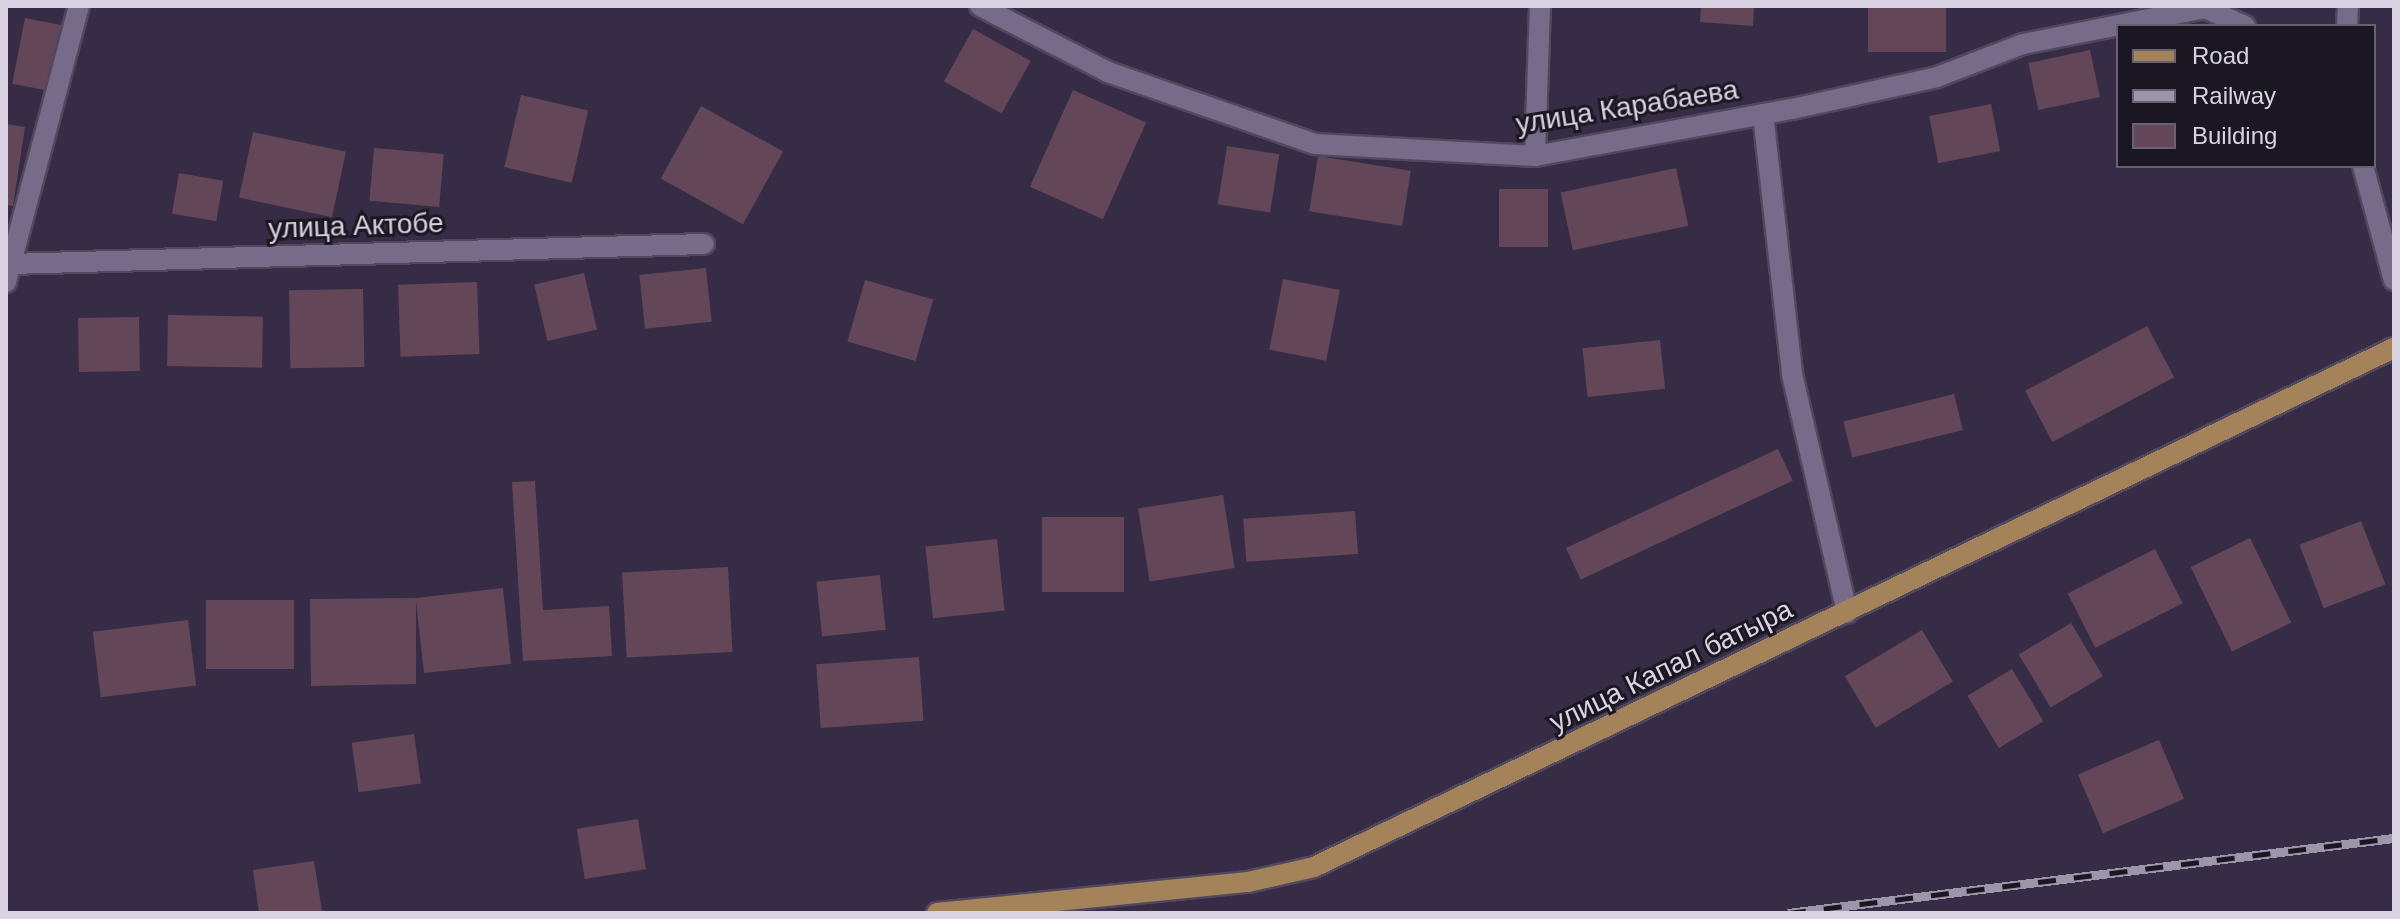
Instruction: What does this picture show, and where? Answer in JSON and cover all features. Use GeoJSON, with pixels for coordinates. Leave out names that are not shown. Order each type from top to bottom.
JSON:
{"type":"FeatureCollection","features":[{"type":"Feature","properties":{"kind":"main road","name":"улица Капал батыра"},"geometry":{"type":"LineString","coordinates":[[937,913],[1248,882],[1314,867],[2394,348]]}},
{"type":"Feature","properties":{"kind":"street","name":"улица Актобе"},"geometry":{"type":"LineString","coordinates":[[79,6],[8,273],[704,244]]}},
{"type":"Feature","properties":{"kind":"street","name":"улица Карабаева"},"geometry":{"type":"LineString","coordinates":[[980,6],[1108,72],[1315,144],[1535,156],[1763,114],[1937,77],[2023,44],[2116,25]]}},
{"type":"Feature","properties":{"kind":"street"},"geometry":{"type":"LineString","coordinates":[[1535,156],[1540,6]]}},
{"type":"Feature","properties":{"kind":"street","name":"улица Карабаева"},"geometry":{"type":"LineString","coordinates":[[2121,24],[2205,7],[2241,24]]}},
{"type":"Feature","properties":{"kind":"street"},"geometry":{"type":"LineString","coordinates":[[1763,114],[1792,374],[1847,613]]}},
{"type":"Feature","properties":{"kind":"street"},"geometry":{"type":"LineString","coordinates":[[2364,168],[2394,280]]}},
{"type":"Feature","properties":{"kind":"building"},"geometry":{"type":"Polygon","coordinates":[[[1701,6],[1754,6],[1753,26],[1700,22],[1701,6]]]}},
{"type":"Feature","properties":{"kind":"building"},"geometry":{"type":"Polygon","coordinates":[[[1868,6],[1946,6],[1946,52],[1868,52],[1868,6]]]}},
{"type":"Feature","properties":{"kind":"building"},"geometry":{"type":"Polygon","coordinates":[[[25,18],[61,25],[49,91],[12,84],[25,18]]]}},
{"type":"Feature","properties":{"kind":"building"},"geometry":{"type":"Polygon","coordinates":[[[973,29],[1031,61],[1002,113],[944,81],[973,29]]]}},
{"type":"Feature","properties":{"kind":"building"},"geometry":{"type":"Polygon","coordinates":[[[2090,50],[2100,97],[2038,110],[2028,63],[2090,50]]]}},
{"type":"Feature","properties":{"kind":"building"},"geometry":{"type":"Polygon","coordinates":[[[1073,90],[1146,123],[1103,219],[1030,187],[1073,90]]]}},
{"type":"Feature","properties":{"kind":"building"},"geometry":{"type":"Polygon","coordinates":[[[521,95],[588,111],[572,183],[504,167],[521,95]]]}},
{"type":"Feature","properties":{"kind":"building"},"geometry":{"type":"Polygon","coordinates":[[[1991,104],[2000,151],[1938,163],[1929,116],[1991,104]]]}},
{"type":"Feature","properties":{"kind":"building"},"geometry":{"type":"Polygon","coordinates":[[[701,106],[783,152],[743,224],[661,179],[701,106]]]}},
{"type":"Feature","properties":{"kind":"building"},"geometry":{"type":"Polygon","coordinates":[[[6,124],[25,127],[13,206],[6,205],[6,124]]]}},
{"type":"Feature","properties":{"kind":"building"},"geometry":{"type":"Polygon","coordinates":[[[253,132],[346,152],[332,217],[239,198],[253,132]]]}},
{"type":"Feature","properties":{"kind":"building"},"geometry":{"type":"Polygon","coordinates":[[[1227,146],[1279,154],[1270,213],[1218,204],[1227,146]]]}},
{"type":"Feature","properties":{"kind":"building"},"geometry":{"type":"Polygon","coordinates":[[[374,148],[444,154],[439,207],[369,201],[374,148]]]}},
{"type":"Feature","properties":{"kind":"building"},"geometry":{"type":"Polygon","coordinates":[[[1318,156],[1411,171],[1402,226],[1309,211],[1318,156]]]}},
{"type":"Feature","properties":{"kind":"building"},"geometry":{"type":"Polygon","coordinates":[[[1676,168],[1688,226],[1573,250],[1561,193],[1676,168]]]}},
{"type":"Feature","properties":{"kind":"building"},"geometry":{"type":"Polygon","coordinates":[[[179,173],[223,181],[216,221],[172,213],[179,173]]]}},
{"type":"Feature","properties":{"kind":"building"},"geometry":{"type":"Polygon","coordinates":[[[1499,189],[1548,189],[1548,247],[1499,247],[1499,189]]]}},
{"type":"Feature","properties":{"kind":"building"},"geometry":{"type":"Polygon","coordinates":[[[706,268],[712,322],[645,329],[639,275],[706,268]]]}},
{"type":"Feature","properties":{"kind":"building"},"geometry":{"type":"Polygon","coordinates":[[[584,273],[597,330],[547,341],[534,284],[584,273]]]}},
{"type":"Feature","properties":{"kind":"building"},"geometry":{"type":"Polygon","coordinates":[[[1283,279],[1340,290],[1326,361],[1269,350],[1283,279]]]}},
{"type":"Feature","properties":{"kind":"building"},"geometry":{"type":"Polygon","coordinates":[[[865,280],[933,300],[916,361],[847,342],[865,280]]]}},
{"type":"Feature","properties":{"kind":"building"},"geometry":{"type":"Polygon","coordinates":[[[477,282],[480,354],[401,357],[398,285],[477,282]]]}},
{"type":"Feature","properties":{"kind":"building"},"geometry":{"type":"Polygon","coordinates":[[[363,289],[364,367],[290,368],[289,290],[363,289]]]}},
{"type":"Feature","properties":{"kind":"building"},"geometry":{"type":"Polygon","coordinates":[[[168,315],[263,317],[262,368],[167,366],[168,315]]]}},
{"type":"Feature","properties":{"kind":"building"},"geometry":{"type":"Polygon","coordinates":[[[139,317],[140,371],[79,372],[78,318],[139,317]]]}},
{"type":"Feature","properties":{"kind":"building"},"geometry":{"type":"Polygon","coordinates":[[[2147,326],[2174,377],[2052,442],[2025,391],[2147,326]]]}},
{"type":"Feature","properties":{"kind":"building"},"geometry":{"type":"Polygon","coordinates":[[[1660,340],[1665,389],[1588,397],[1582,348],[1660,340]]]}},
{"type":"Feature","properties":{"kind":"building"},"geometry":{"type":"Polygon","coordinates":[[[1954,394],[1963,430],[1852,457],[1843,422],[1954,394]]]}},
{"type":"Feature","properties":{"kind":"building"},"geometry":{"type":"Polygon","coordinates":[[[1778,449],[1793,481],[1581,580],[1566,548],[1778,449]]]}},
{"type":"Feature","properties":{"kind":"building"},"geometry":{"type":"Polygon","coordinates":[[[535,481],[543,610],[609,606],[612,656],[523,661],[512,482],[535,481]]]}},
{"type":"Feature","properties":{"kind":"building"},"geometry":{"type":"Polygon","coordinates":[[[1223,495],[1235,568],[1150,582],[1138,508],[1223,495]]]}},
{"type":"Feature","properties":{"kind":"building"},"geometry":{"type":"Polygon","coordinates":[[[1355,511],[1358,554],[1246,562],[1243,519],[1355,511]]]}},
{"type":"Feature","properties":{"kind":"building"},"geometry":{"type":"Polygon","coordinates":[[[1042,517],[1124,517],[1124,592],[1042,592],[1042,517]]]}},
{"type":"Feature","properties":{"kind":"building"},"geometry":{"type":"Polygon","coordinates":[[[2361,521],[2385,584],[2324,608],[2299,545],[2361,521]]]}},
{"type":"Feature","properties":{"kind":"building"},"geometry":{"type":"Polygon","coordinates":[[[2250,538],[2291,622],[2232,651],[2191,567],[2250,538]]]}},
{"type":"Feature","properties":{"kind":"building"},"geometry":{"type":"Polygon","coordinates":[[[997,539],[1005,611],[933,618],[925,547],[997,539]]]}},
{"type":"Feature","properties":{"kind":"building"},"geometry":{"type":"Polygon","coordinates":[[[2155,549],[2183,603],[2095,648],[2068,593],[2155,549]]]}},
{"type":"Feature","properties":{"kind":"building"},"geometry":{"type":"Polygon","coordinates":[[[728,567],[732,652],[627,657],[622,573],[728,567]]]}},
{"type":"Feature","properties":{"kind":"building"},"geometry":{"type":"Polygon","coordinates":[[[880,575],[886,630],[822,636],[816,582],[880,575]]]}},
{"type":"Feature","properties":{"kind":"building"},"geometry":{"type":"Polygon","coordinates":[[[503,588],[511,664],[424,673],[416,601],[416,684],[311,686],[310,599],[416,598],[503,588]]]}},
{"type":"Feature","properties":{"kind":"building"},"geometry":{"type":"Polygon","coordinates":[[[206,600],[294,600],[294,669],[206,669],[206,600]]]}},
{"type":"Feature","properties":{"kind":"building"},"geometry":{"type":"Polygon","coordinates":[[[188,620],[196,686],[101,697],[93,632],[188,620]]]}},
{"type":"Feature","properties":{"kind":"building"},"geometry":{"type":"Polygon","coordinates":[[[2071,623],[2103,676],[2051,708],[2019,654],[2071,623]]]}},
{"type":"Feature","properties":{"kind":"building"},"geometry":{"type":"Polygon","coordinates":[[[1922,630],[1953,681],[1876,728],[1845,676],[1922,630]]]}},
{"type":"Feature","properties":{"kind":"building"},"geometry":{"type":"Polygon","coordinates":[[[919,657],[923,721],[821,728],[816,664],[919,657]]]}},
{"type":"Feature","properties":{"kind":"building"},"geometry":{"type":"Polygon","coordinates":[[[2012,669],[2043,721],[1999,748],[1967,696],[2012,669]]]}},
{"type":"Feature","properties":{"kind":"building"},"geometry":{"type":"Polygon","coordinates":[[[414,734],[421,784],[359,792],[352,743],[414,734]]]}},
{"type":"Feature","properties":{"kind":"building"},"geometry":{"type":"Polygon","coordinates":[[[2159,740],[2184,799],[2103,833],[2078,774],[2159,740]]]}},
{"type":"Feature","properties":{"kind":"building"},"geometry":{"type":"Polygon","coordinates":[[[638,819],[646,869],[585,879],[577,829],[638,819]]]}},
{"type":"Feature","properties":{"kind":"building"},"geometry":{"type":"Polygon","coordinates":[[[314,861],[322,911],[259,913],[253,870],[314,861]]]}},
{"type":"Feature","properties":{"kind":"railway"},"geometry":{"type":"LineString","coordinates":[[1788,913],[2394,838]]}}]}
